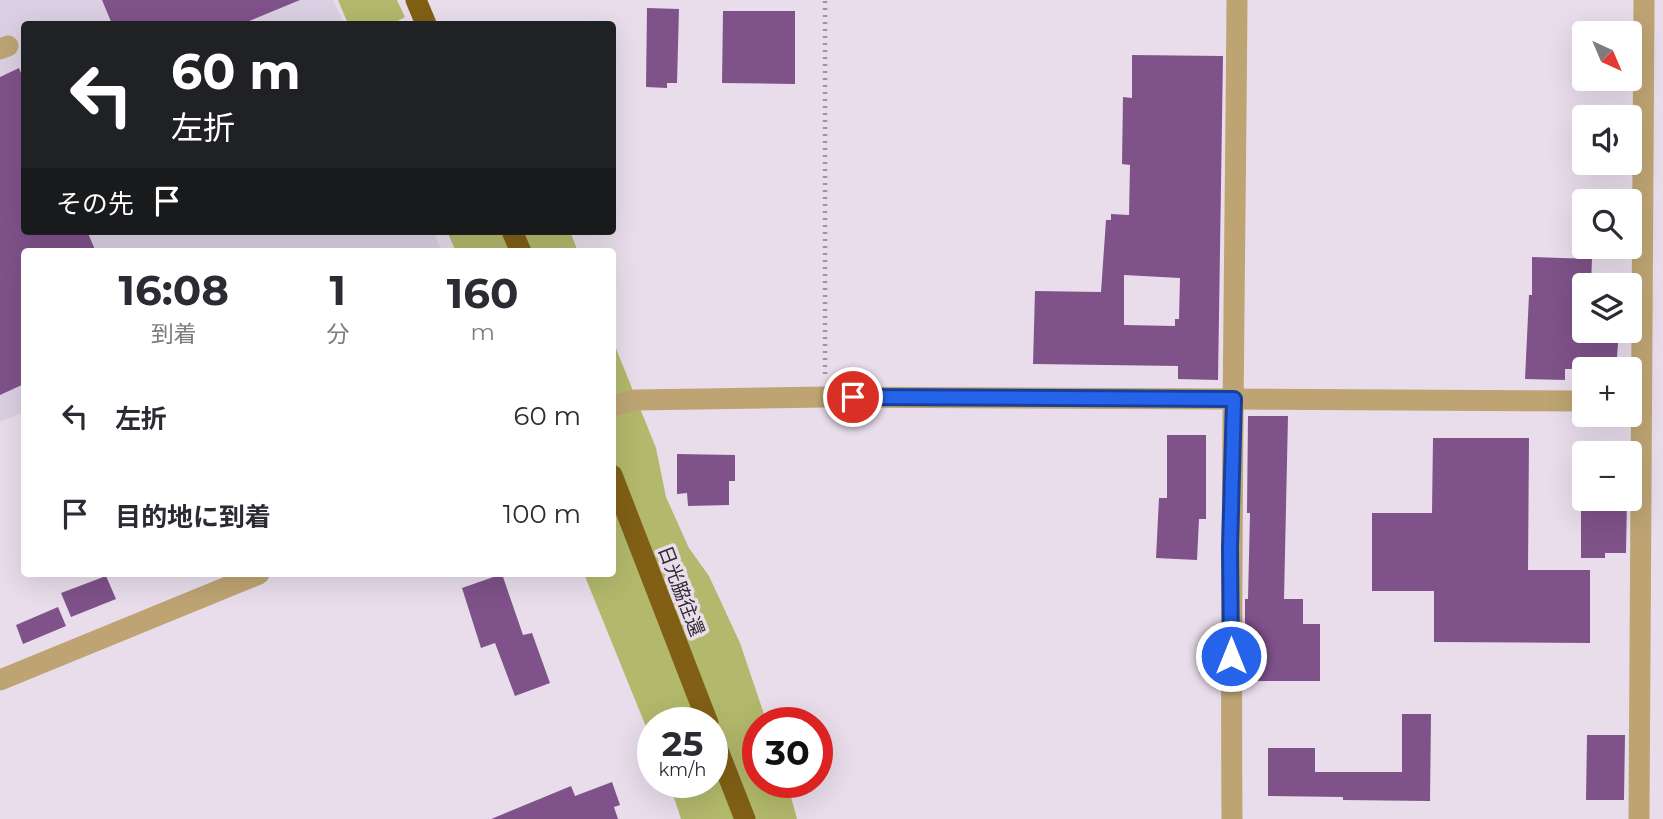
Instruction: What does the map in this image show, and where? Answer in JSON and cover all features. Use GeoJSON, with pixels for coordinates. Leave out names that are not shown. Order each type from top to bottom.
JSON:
{"type":"FeatureCollection","features":[{"type":"Feature","properties":{"kind":"highway"},"geometry":{"type":"LineString","coordinates":[[416,0],[425,21]]}},
{"type":"Feature","properties":{"kind":"highway","name":"日光脇往還"},"geometry":{"type":"LineString","coordinates":[[616,485],[702,707]]}},
{"type":"Feature","properties":{"kind":"highway"},"geometry":{"type":"LineString","coordinates":[[728,777],[744,819]]}},
{"type":"Feature","properties":{"kind":"street"},"geometry":{"type":"LineString","coordinates":[[1232,819],[1230,548],[1237,0]]}},
{"type":"Feature","properties":{"kind":"street"},"geometry":{"type":"LineString","coordinates":[[1639,819],[1645,401],[1644,0]]}},
{"type":"Feature","properties":{"kind":"street"},"geometry":{"type":"LineString","coordinates":[[616,406],[636,400],[825,397],[1572,401]]}},
{"type":"Feature","properties":{"kind":"street"},"geometry":{"type":"LineString","coordinates":[[0,680],[252,577]]}},
{"type":"Feature","properties":{"kind":"path"},"geometry":{"type":"LineString","coordinates":[[825,0],[825,397]]}},
{"type":"Feature","properties":{"kind":"shaded area"},"geometry":{"type":"Polygon","coordinates":[[[0,0],[333,0],[343,21],[21,21],[21,235],[435,235],[440,248],[21,248],[21,413],[0,422],[0,0]]]}},
{"type":"Feature","properties":{"kind":"green space"},"geometry":{"type":"Polygon","coordinates":[[[338,0],[397,0],[405,17],[398,21],[347,21],[338,0]]]}},
{"type":"Feature","properties":{"kind":"green space"},"geometry":{"type":"Polygon","coordinates":[[[449,235],[572,235],[576,248],[454,248],[449,235]]]}},
{"type":"Feature","properties":{"kind":"green space"},"geometry":{"type":"Polygon","coordinates":[[[616,348],[656,448],[666,497],[689,548],[709,576],[740,643],[762,707],[742,707],[742,798],[791,798],[797,819],[681,819],[674,798],[728,798],[728,707],[638,707],[585,577],[616,577],[616,348]]]}},
{"type":"Feature","properties":{"kind":"building"},"geometry":{"type":"Polygon","coordinates":[[[102,0],[300,0],[249,21],[111,21],[102,0]]]}},
{"type":"Feature","properties":{"kind":"building"},"geometry":{"type":"Polygon","coordinates":[[[647,8],[679,9],[677,83],[667,83],[667,88],[646,87],[647,8]]]}},
{"type":"Feature","properties":{"kind":"building"},"geometry":{"type":"Polygon","coordinates":[[[723,11],[795,11],[795,84],[722,83],[723,11]]]}},
{"type":"Feature","properties":{"kind":"building"},"geometry":{"type":"Polygon","coordinates":[[[1132,55],[1223,56],[1218,380],[1178,379],[1178,366],[1033,364],[1035,291],[1101,292],[1106,220],[1111,220],[1111,214],[1129,215],[1130,165],[1122,164],[1123,97],[1132,98],[1132,55]],[[1124,275],[1124,325],[1175,326],[1175,319],[1179,319],[1180,278],[1124,275]]]}},
{"type":"Feature","properties":{"kind":"building"},"geometry":{"type":"Polygon","coordinates":[[[19,68],[21,73],[21,235],[89,235],[94,248],[21,248],[21,385],[0,395],[0,77],[19,68]]]}},
{"type":"Feature","properties":{"kind":"building"},"geometry":{"type":"Polygon","coordinates":[[[1532,257],[1592,259],[1591,273],[1572,273],[1572,343],[1618,343],[1617,357],[1572,357],[1572,369],[1565,369],[1565,380],[1525,379],[1529,295],[1532,295],[1532,257]]]}},
{"type":"Feature","properties":{"kind":"building"},"geometry":{"type":"Polygon","coordinates":[[[1248,416],[1288,416],[1284,599],[1303,599],[1303,624],[1320,624],[1320,681],[1245,681],[1245,599],[1248,599],[1250,513],[1247,513],[1248,416]]]}},
{"type":"Feature","properties":{"kind":"building"},"geometry":{"type":"Polygon","coordinates":[[[1167,435],[1206,435],[1206,519],[1199,519],[1197,560],[1156,558],[1159,498],[1167,498],[1167,435]]]}},
{"type":"Feature","properties":{"kind":"building"},"geometry":{"type":"Polygon","coordinates":[[[1433,438],[1529,438],[1528,570],[1590,570],[1590,643],[1434,642],[1434,591],[1372,591],[1372,513],[1432,513],[1433,438]]]}},
{"type":"Feature","properties":{"kind":"building"},"geometry":{"type":"Polygon","coordinates":[[[677,454],[735,455],[735,481],[729,481],[729,505],[688,506],[687,493],[677,494],[677,454]]]}},
{"type":"Feature","properties":{"kind":"building"},"geometry":{"type":"Polygon","coordinates":[[[1581,511],[1627,511],[1626,553],[1605,553],[1605,558],[1581,558],[1581,511]]]}},
{"type":"Feature","properties":{"kind":"building"},"geometry":{"type":"Polygon","coordinates":[[[106,577],[116,599],[71,617],[61,593],[106,577]]]}},
{"type":"Feature","properties":{"kind":"building"},"geometry":{"type":"Polygon","coordinates":[[[493,577],[503,577],[523,635],[532,633],[550,683],[515,696],[495,643],[481,648],[462,588],[493,577]]]}},
{"type":"Feature","properties":{"kind":"building"},"geometry":{"type":"Polygon","coordinates":[[[58,607],[66,626],[23,644],[16,625],[58,607]]]}},
{"type":"Feature","properties":{"kind":"building"},"geometry":{"type":"Polygon","coordinates":[[[1402,714],[1431,714],[1430,801],[1268,796],[1268,748],[1315,748],[1315,772],[1402,772],[1402,714]]]}},
{"type":"Feature","properties":{"kind":"building"},"geometry":{"type":"Polygon","coordinates":[[[1587,735],[1625,735],[1624,800],[1586,800],[1587,735]]]}},
{"type":"Feature","properties":{"kind":"building"},"geometry":{"type":"Polygon","coordinates":[[[612,782],[620,805],[614,807],[618,819],[491,819],[571,786],[575,796],[612,782]]]}},
{"type":"Feature","properties":{"kind":"route"},"geometry":{"type":"LineString","coordinates":[[853,397],[1234,399],[1230,548],[1231,656]]}}]}
